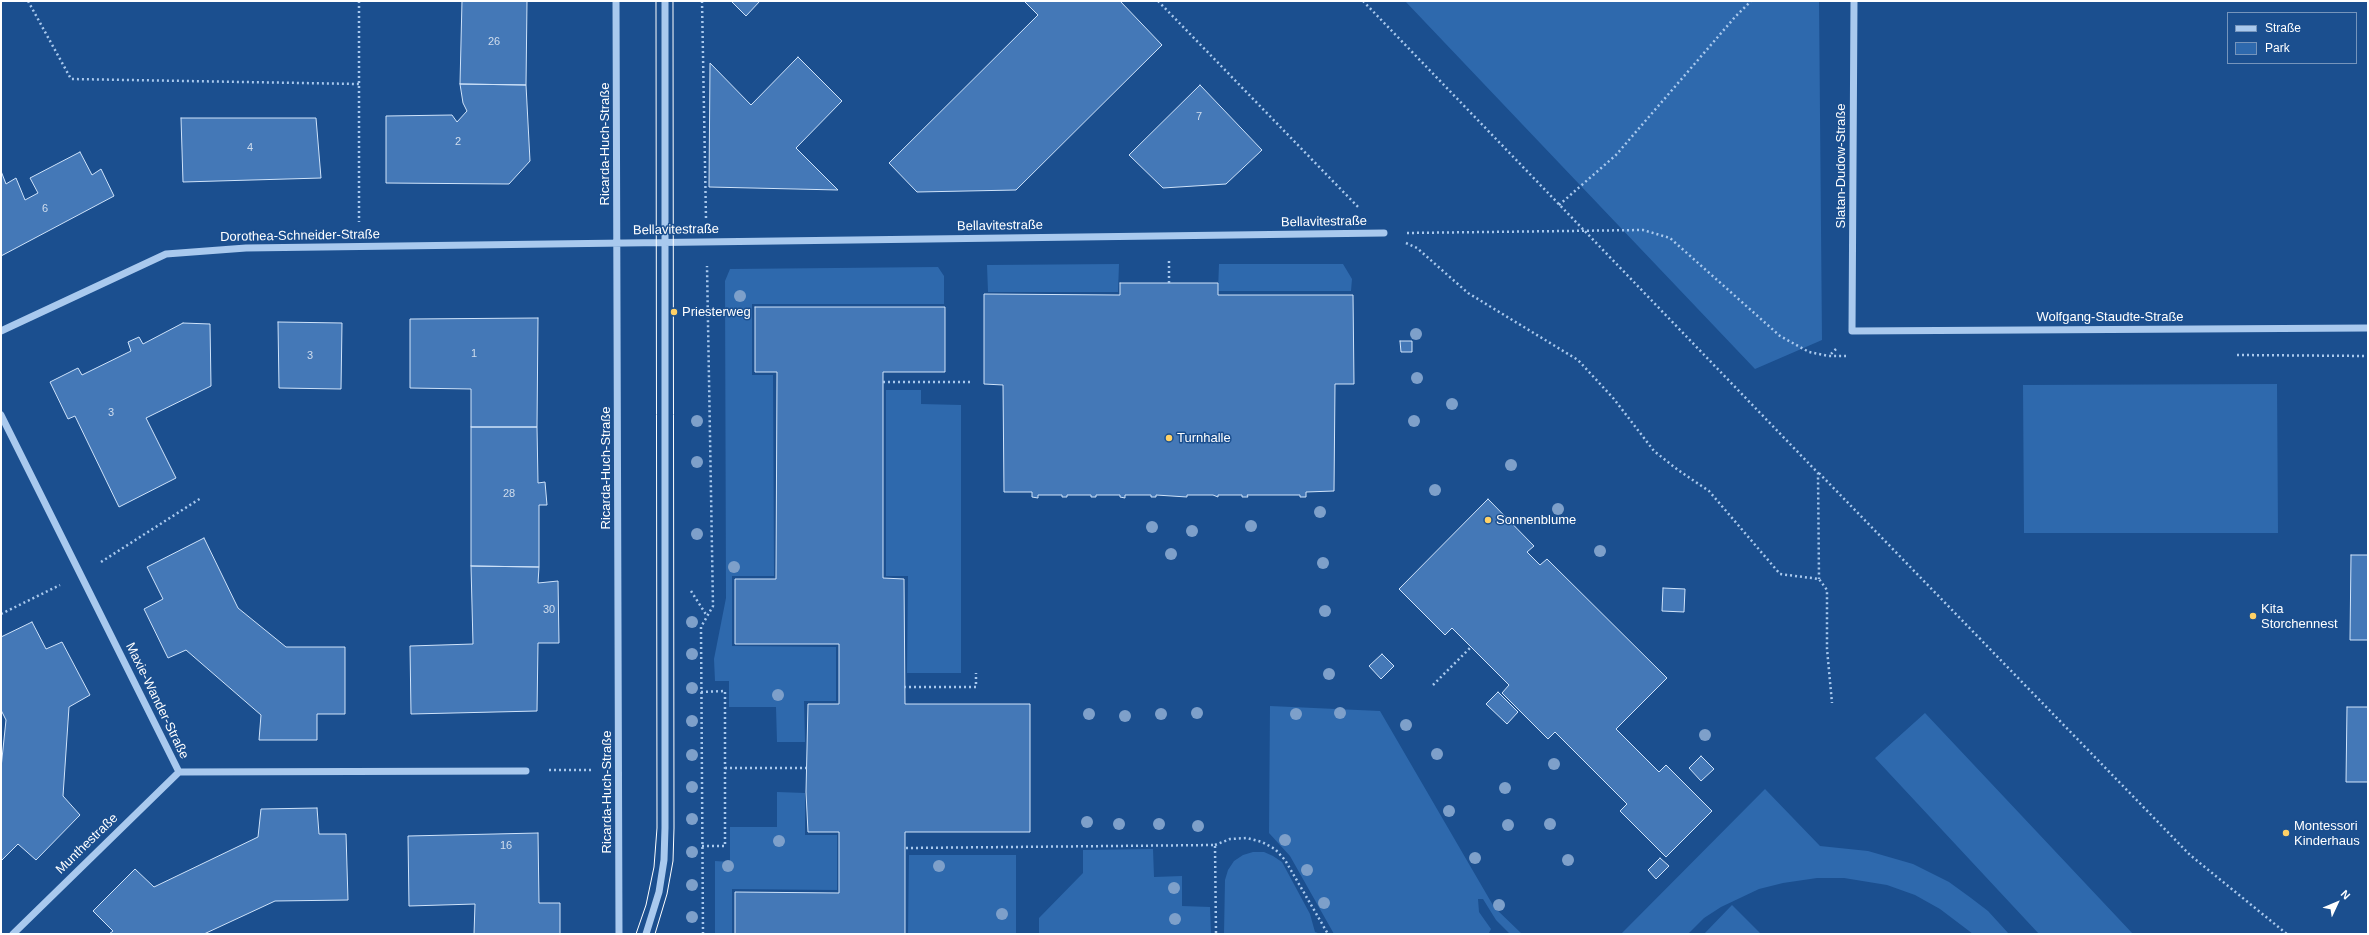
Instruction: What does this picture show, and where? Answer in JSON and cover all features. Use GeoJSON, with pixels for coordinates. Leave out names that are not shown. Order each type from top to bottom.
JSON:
{"type":"FeatureCollection","features":[{"type":"Feature","properties":{"kind":"street","name":"Ricarda-Huch-Straße"},"geometry":{"type":"LineString","coordinates":[[616,1],[619,934]]}},
{"type":"Feature","properties":{"kind":"street"},"geometry":{"type":"LineString","coordinates":[[646,934],[659,892],[664,860],[665,828],[665,1]]}},
{"type":"Feature","properties":{"kind":"street","name":"Slatan-Dudow-Straße"},"geometry":{"type":"LineString","coordinates":[[1852,331],[1854,1]]}},
{"type":"Feature","properties":{"kind":"street","name":"Bellavitestraße"},"geometry":{"type":"LineString","coordinates":[[617,243],[1384,233]]}},
{"type":"Feature","properties":{"kind":"street","name":"Dorothea-Schneider-Straße"},"geometry":{"type":"LineString","coordinates":[[1,331],[166,254],[246,248],[617,243]]}},
{"type":"Feature","properties":{"kind":"street","name":"Wolfgang-Staudte-Straße"},"geometry":{"type":"LineString","coordinates":[[1852,331],[2368,328]]}},
{"type":"Feature","properties":{"kind":"street","name":"Maxie-Wander-Straße"},"geometry":{"type":"LineString","coordinates":[[1,415],[179,772],[526,770]]}},
{"type":"Feature","properties":{"kind":"street","name":"Munthestraße"},"geometry":{"type":"LineString","coordinates":[[13,934],[179,772]]}},
{"type":"Feature","properties":{"kind":"path"},"geometry":{"type":"LineString","coordinates":[[28,1],[71,79],[359,84]]}},
{"type":"Feature","properties":{"kind":"path"},"geometry":{"type":"LineString","coordinates":[[359,1],[359,247]]}},
{"type":"Feature","properties":{"kind":"path"},"geometry":{"type":"LineString","coordinates":[[702,1],[713,606],[701,627],[703,934]]}},
{"type":"Feature","properties":{"kind":"path"},"geometry":{"type":"LineString","coordinates":[[1158,1],[1384,233],[1417,248],[1468,293],[1578,360],[1614,399],[1654,451],[1678,470],[1709,491],[1780,574],[1819,579]]}},
{"type":"Feature","properties":{"kind":"path"},"geometry":{"type":"LineString","coordinates":[[1363,1],[1818,473],[2190,855],[2287,934]]}},
{"type":"Feature","properties":{"kind":"path"},"geometry":{"type":"LineString","coordinates":[[1559,205],[1616,155],[1735,16],[1751,1]]}},
{"type":"Feature","properties":{"kind":"path"},"geometry":{"type":"LineString","coordinates":[[1384,233],[1643,230],[1670,238],[1780,336],[1809,352],[1829,356]]}},
{"type":"Feature","properties":{"kind":"path"},"geometry":{"type":"LineString","coordinates":[[1169,258],[1169,283]]}},
{"type":"Feature","properties":{"kind":"path"},"geometry":{"type":"LineString","coordinates":[[883,382],[972,382]]}},
{"type":"Feature","properties":{"kind":"path"},"geometry":{"type":"LineString","coordinates":[[1818,473],[1819,579],[1827,590],[1827,648],[1832,703]]}},
{"type":"Feature","properties":{"kind":"path"},"geometry":{"type":"LineString","coordinates":[[1433,685],[1471,647]]}},
{"type":"Feature","properties":{"kind":"path"},"geometry":{"type":"LineString","coordinates":[[904,688],[976,687],[976,673]]}},
{"type":"Feature","properties":{"kind":"path"},"geometry":{"type":"LineString","coordinates":[[701,692],[725,691],[725,846],[702,846]]}},
{"type":"Feature","properties":{"kind":"path"},"geometry":{"type":"LineString","coordinates":[[725,768],[806,768]]}},
{"type":"Feature","properties":{"kind":"path"},"geometry":{"type":"LineString","coordinates":[[526,770],[619,770]]}},
{"type":"Feature","properties":{"kind":"path"},"geometry":{"type":"LineString","coordinates":[[906,848],[1215,845],[1230,839],[1247,838],[1262,842],[1275,849],[1285,860],[1328,934]]}},
{"type":"Feature","properties":{"kind":"path"},"geometry":{"type":"LineString","coordinates":[[1215,845],[1216,934]]}},
{"type":"Feature","properties":{"kind":"green space"},"geometry":{"type":"Polygon","coordinates":[[[1405,1],[1819,1],[1822,340],[1755,369],[1405,1]]]}},
{"type":"Feature","properties":{"kind":"green space"},"geometry":{"type":"Polygon","coordinates":[[[1119,264],[1118,292],[988,292],[987,265],[1119,264]]]}},
{"type":"Feature","properties":{"kind":"green space"},"geometry":{"type":"Polygon","coordinates":[[[1219,264],[1343,264],[1352,279],[1351,291],[1218,291],[1219,264]]]}},
{"type":"Feature","properties":{"kind":"green space"},"geometry":{"type":"Polygon","coordinates":[[[938,267],[944,276],[944,304],[752,304],[752,375],[773,375],[774,576],[732,576],[732,646],[836,647],[836,701],[804,701],[805,742],[777,742],[776,707],[729,707],[729,681],[715,681],[714,659],[726,598],[725,281],[730,269],[938,267]]]}},
{"type":"Feature","properties":{"kind":"green space"},"geometry":{"type":"Polygon","coordinates":[[[2277,384],[2278,533],[2024,533],[2023,385],[2277,384]]]}},
{"type":"Feature","properties":{"kind":"green space"},"geometry":{"type":"Polygon","coordinates":[[[886,390],[921,390],[921,404],[961,405],[961,673],[907,673],[908,576],[886,576],[886,390]]]}},
{"type":"Feature","properties":{"kind":"green space"},"geometry":{"type":"Polygon","coordinates":[[[1270,706],[1380,711],[1494,907],[1522,934],[1510,934],[1496,920],[1483,899],[1478,899],[1479,912],[1491,929],[1489,933],[1334,934],[1290,856],[1269,833],[1270,706]]]}},
{"type":"Feature","properties":{"kind":"green space"},"geometry":{"type":"Polygon","coordinates":[[[1925,713],[2133,934],[2039,934],[1875,758],[1925,713]]]}},
{"type":"Feature","properties":{"kind":"green space"},"geometry":{"type":"Polygon","coordinates":[[[1765,789],[1820,846],[1868,851],[1913,864],[1949,882],[1971,898],[1988,911],[2009,934],[1973,934],[1940,909],[1915,895],[1887,885],[1844,878],[1817,878],[1783,883],[1759,889],[1721,907],[1704,918],[1688,934],[1621,934],[1765,789]]]}},
{"type":"Feature","properties":{"kind":"green space"},"geometry":{"type":"Polygon","coordinates":[[[777,792],[805,793],[805,835],[837,835],[837,890],[732,889],[732,934],[715,934],[715,861],[730,862],[730,827],[777,827],[777,792]]]}},
{"type":"Feature","properties":{"kind":"green space"},"geometry":{"type":"Polygon","coordinates":[[[1153,849],[1154,877],[1182,876],[1182,906],[1210,907],[1211,934],[1039,934],[1039,918],[1083,873],[1083,850],[1153,849]]]}},
{"type":"Feature","properties":{"kind":"green space"},"geometry":{"type":"Polygon","coordinates":[[[1253,852],[1264,852],[1282,862],[1310,914],[1315,932],[1321,934],[1224,934],[1225,880],[1228,870],[1234,861],[1243,855],[1253,852]]]}},
{"type":"Feature","properties":{"kind":"green space"},"geometry":{"type":"Polygon","coordinates":[[[909,855],[1016,855],[1016,934],[908,934],[909,855]]]}},
{"type":"Feature","properties":{"kind":"green space"},"geometry":{"type":"Polygon","coordinates":[[[1732,905],[1761,934],[1704,934],[1732,905]]]}},
{"type":"Feature","properties":{"kind":"building"},"geometry":{"type":"Polygon","coordinates":[[[462,1],[527,1],[526,85],[460,84],[462,1]]]}},
{"type":"Feature","properties":{"kind":"building"},"geometry":{"type":"Polygon","coordinates":[[[731,1],[760,1],[746,16],[731,1]]]}},
{"type":"Feature","properties":{"kind":"building"},"geometry":{"type":"Polygon","coordinates":[[[1120,1],[1162,45],[1016,190],[917,192],[889,163],[1038,15],[1025,2],[1120,1]]]}},
{"type":"Feature","properties":{"kind":"building"},"geometry":{"type":"Polygon","coordinates":[[[798,57],[842,101],[796,148],[838,190],[709,187],[710,63],[751,105],[798,57]]]}},
{"type":"Feature","properties":{"kind":"building"},"geometry":{"type":"Polygon","coordinates":[[[460,84],[526,85],[530,161],[509,184],[386,183],[386,116],[452,115],[457,122],[467,111],[463,103],[460,84]]]}},
{"type":"Feature","properties":{"kind":"building"},"geometry":{"type":"Polygon","coordinates":[[[1200,85],[1262,150],[1226,184],[1163,188],[1129,155],[1200,85]]]}},
{"type":"Feature","properties":{"kind":"building"},"geometry":{"type":"Polygon","coordinates":[[[181,118],[316,118],[321,178],[183,182],[181,118]]]}},
{"type":"Feature","properties":{"kind":"building"},"geometry":{"type":"Polygon","coordinates":[[[80,152],[92,175],[101,169],[114,196],[1,256],[1,171],[6,184],[16,178],[25,200],[38,193],[30,178],[80,152]]]}},
{"type":"Feature","properties":{"kind":"building","name":"Turnhalle"},"geometry":{"type":"Polygon","coordinates":[[[1120,283],[1218,283],[1218,295],[1353,295],[1354,384],[1335,384],[1334,491],[1306,492],[1306,497],[1300,497],[1300,495],[1247,495],[1248,497],[1242,497],[1242,495],[1218,495],[1218,497],[1213,495],[1187,495],[1187,497],[1156,495],[1156,497],[1151,497],[1151,495],[1125,495],[1125,498],[1120,497],[1120,495],[1096,495],[1096,497],[1091,497],[1091,495],[1067,495],[1067,497],[1062,497],[1062,495],[1038,495],[1038,498],[1032,497],[1032,492],[1004,492],[1003,385],[984,384],[984,294],[1120,295],[1120,283]]]}},
{"type":"Feature","properties":{"kind":"building"},"geometry":{"type":"Polygon","coordinates":[[[755,307],[945,307],[945,372],[883,372],[883,578],[904,579],[905,704],[1030,704],[1030,832],[905,832],[905,934],[735,934],[735,892],[839,893],[839,832],[808,832],[806,792],[808,704],[839,704],[839,644],[735,644],[735,579],[776,579],[777,372],[755,372],[755,307]]]}},
{"type":"Feature","properties":{"kind":"building"},"geometry":{"type":"Polygon","coordinates":[[[538,318],[537,427],[471,427],[471,389],[410,388],[410,319],[538,318]]]}},
{"type":"Feature","properties":{"kind":"building"},"geometry":{"type":"Polygon","coordinates":[[[278,322],[342,323],[341,389],[279,388],[278,322]]]}},
{"type":"Feature","properties":{"kind":"building"},"geometry":{"type":"Polygon","coordinates":[[[183,323],[210,324],[211,386],[146,418],[176,478],[119,507],[75,416],[68,419],[50,382],[78,368],[82,375],[131,351],[128,342],[139,337],[143,344],[183,323]]]}},
{"type":"Feature","properties":{"kind":"building"},"geometry":{"type":"Polygon","coordinates":[[[1400,341],[1412,341],[1412,352],[1401,352],[1400,341]]]}},
{"type":"Feature","properties":{"kind":"building"},"geometry":{"type":"Polygon","coordinates":[[[471,427],[537,427],[538,483],[545,482],[547,505],[539,505],[539,567],[471,566],[471,427]]]}},
{"type":"Feature","properties":{"kind":"building"},"geometry":{"type":"Polygon","coordinates":[[[1488,499],[1534,546],[1527,552],[1540,565],[1547,559],[1667,678],[1616,729],[1659,772],[1666,765],[1712,811],[1666,857],[1620,811],[1627,804],[1555,732],[1548,739],[1502,693],[1509,685],[1452,628],[1445,635],[1399,589],[1488,499]]]}},
{"type":"Feature","properties":{"kind":"building"},"geometry":{"type":"Polygon","coordinates":[[[204,538],[238,608],[286,647],[345,647],[345,714],[317,714],[317,740],[259,740],[261,715],[186,650],[168,658],[144,609],[163,599],[147,567],[204,538]]]}},
{"type":"Feature","properties":{"kind":"building"},"geometry":{"type":"Polygon","coordinates":[[[2351,555],[2368,555],[2368,640],[2350,640],[2351,555]]]}},
{"type":"Feature","properties":{"kind":"building"},"geometry":{"type":"Polygon","coordinates":[[[471,566],[539,567],[538,583],[558,581],[559,643],[538,643],[537,711],[411,714],[410,646],[473,644],[471,566]]]}},
{"type":"Feature","properties":{"kind":"building"},"geometry":{"type":"Polygon","coordinates":[[[1663,588],[1685,589],[1684,612],[1662,611],[1663,588]]]}},
{"type":"Feature","properties":{"kind":"building"},"geometry":{"type":"Polygon","coordinates":[[[32,622],[46,649],[62,642],[90,695],[69,707],[63,796],[80,815],[36,860],[18,844],[1,861],[1,768],[6,720],[1,710],[1,637],[32,622]]]}},
{"type":"Feature","properties":{"kind":"building"},"geometry":{"type":"Polygon","coordinates":[[[1382,654],[1394,666],[1381,679],[1369,666],[1382,654]]]}},
{"type":"Feature","properties":{"kind":"building"},"geometry":{"type":"Polygon","coordinates":[[[1498,692],[1518,712],[1507,724],[1486,704],[1498,692]]]}},
{"type":"Feature","properties":{"kind":"building"},"geometry":{"type":"Polygon","coordinates":[[[2347,707],[2368,707],[2368,782],[2346,782],[2347,707]]]}},
{"type":"Feature","properties":{"kind":"building"},"geometry":{"type":"Polygon","coordinates":[[[1701,756],[1714,769],[1701,781],[1689,768],[1701,756]]]}},
{"type":"Feature","properties":{"kind":"building"},"geometry":{"type":"Polygon","coordinates":[[[317,808],[319,834],[346,834],[348,900],[275,901],[204,934],[109,934],[113,931],[93,911],[135,869],[154,887],[258,837],[261,809],[317,808]]]}},
{"type":"Feature","properties":{"kind":"building"},"geometry":{"type":"Polygon","coordinates":[[[538,833],[539,903],[560,903],[560,934],[474,934],[475,904],[409,906],[408,836],[538,833]]]}},
{"type":"Feature","properties":{"kind":"building"},"geometry":{"type":"Polygon","coordinates":[[[1660,858],[1669,866],[1656,879],[1648,870],[1660,858]]]}},
{"type":"Feature","properties":{"kind":"tram line"},"geometry":{"type":"LineString","coordinates":[[636,934],[646,905],[654,867],[657,828],[656,1]]}},
{"type":"Feature","properties":{"kind":"tram line"},"geometry":{"type":"LineString","coordinates":[[655,934],[667,894],[673,861],[674,828],[673,1]]}},
{"type":"Feature","properties":{"kind":"place","name":"Priesterweg"},"geometry":{"type":"Point","coordinates":[674,312]}},
{"type":"Feature","properties":{"kind":"place","name":"Turnhalle"},"geometry":{"type":"Point","coordinates":[1169,438]}},
{"type":"Feature","properties":{"kind":"place","name":"Sonnenblume"},"geometry":{"type":"Point","coordinates":[1488,520]}},
{"type":"Feature","properties":{"kind":"place","name":"Kita Storchennest"},"geometry":{"type":"Point","coordinates":[2253,616]}},
{"type":"Feature","properties":{"kind":"place","name":"Montessori Kinderhaus"},"geometry":{"type":"Point","coordinates":[2286,833]}}]}
